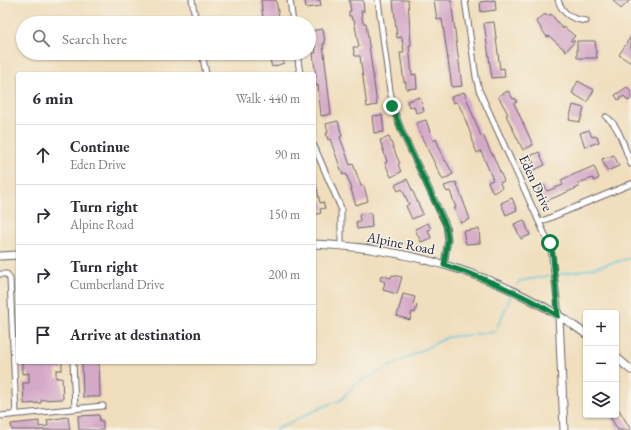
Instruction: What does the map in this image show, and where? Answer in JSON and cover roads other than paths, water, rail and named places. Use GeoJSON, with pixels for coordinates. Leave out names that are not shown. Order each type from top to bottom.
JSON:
{"type":"FeatureCollection","features":[{"type":"Feature","properties":{"kind":"main road","name":"Alpine Road"},"geometry":{"type":"LineString","coordinates":[[316,244],[391,252],[444,265],[505,287],[558,316],[583,332]]}},
{"type":"Feature","properties":{"kind":"main road"},"geometry":{"type":"LineString","coordinates":[[0,256],[16,256]]}},
{"type":"Feature","properties":{"kind":"main road","name":"Eden Drive"},"geometry":{"type":"LineString","coordinates":[[558,316],[564,430]]}},
{"type":"Feature","properties":{"kind":"main road"},"geometry":{"type":"LineString","coordinates":[[619,360],[631,370]]}},
{"type":"Feature","properties":{"kind":"street"},"geometry":{"type":"LineString","coordinates":[[192,0],[195,16]]}},
{"type":"Feature","properties":{"kind":"street"},"geometry":{"type":"LineString","coordinates":[[290,0],[292,16]]}},
{"type":"Feature","properties":{"kind":"street"},"geometry":{"type":"LineString","coordinates":[[378,0],[393,109],[402,132],[446,226],[448,239],[444,265]]}},
{"type":"Feature","properties":{"kind":"street","name":"Eden Drive"},"geometry":{"type":"LineString","coordinates":[[465,0],[479,90],[540,222],[552,253],[558,316]]}},
{"type":"Feature","properties":{"kind":"street"},"geometry":{"type":"LineString","coordinates":[[558,0],[562,10],[567,16],[576,20],[586,21]]}},
{"type":"Feature","properties":{"kind":"street"},"geometry":{"type":"LineString","coordinates":[[203,60],[206,72]]}},
{"type":"Feature","properties":{"kind":"street"},"geometry":{"type":"LineString","coordinates":[[298,60],[300,72]]}},
{"type":"Feature","properties":{"kind":"street"},"geometry":{"type":"LineString","coordinates":[[606,117],[615,125],[631,164]]}},
{"type":"Feature","properties":{"kind":"street"},"geometry":{"type":"LineString","coordinates":[[316,151],[341,208],[341,246]]}},
{"type":"Feature","properties":{"kind":"street"},"geometry":{"type":"LineString","coordinates":[[540,222],[631,184]]}},
{"type":"Feature","properties":{"kind":"street"},"geometry":{"type":"LineString","coordinates":[[0,274],[7,274],[10,279],[16,414]]}},
{"type":"Feature","properties":{"kind":"street"},"geometry":{"type":"LineString","coordinates":[[73,364],[75,408]]}},
{"type":"Feature","properties":{"kind":"street"},"geometry":{"type":"LineString","coordinates":[[0,416],[103,406]]}},
{"type":"Feature","properties":{"kind":"waterway"},"geometry":{"type":"LineString","coordinates":[[560,274],[585,270],[631,258]]}},
{"type":"Feature","properties":{"kind":"waterway"},"geometry":{"type":"LineString","coordinates":[[517,285],[519,281],[548,276]]}},
{"type":"Feature","properties":{"kind":"waterway"},"geometry":{"type":"LineString","coordinates":[[275,430],[322,407],[341,400],[355,384],[448,337],[495,332],[511,296]]}}]}
